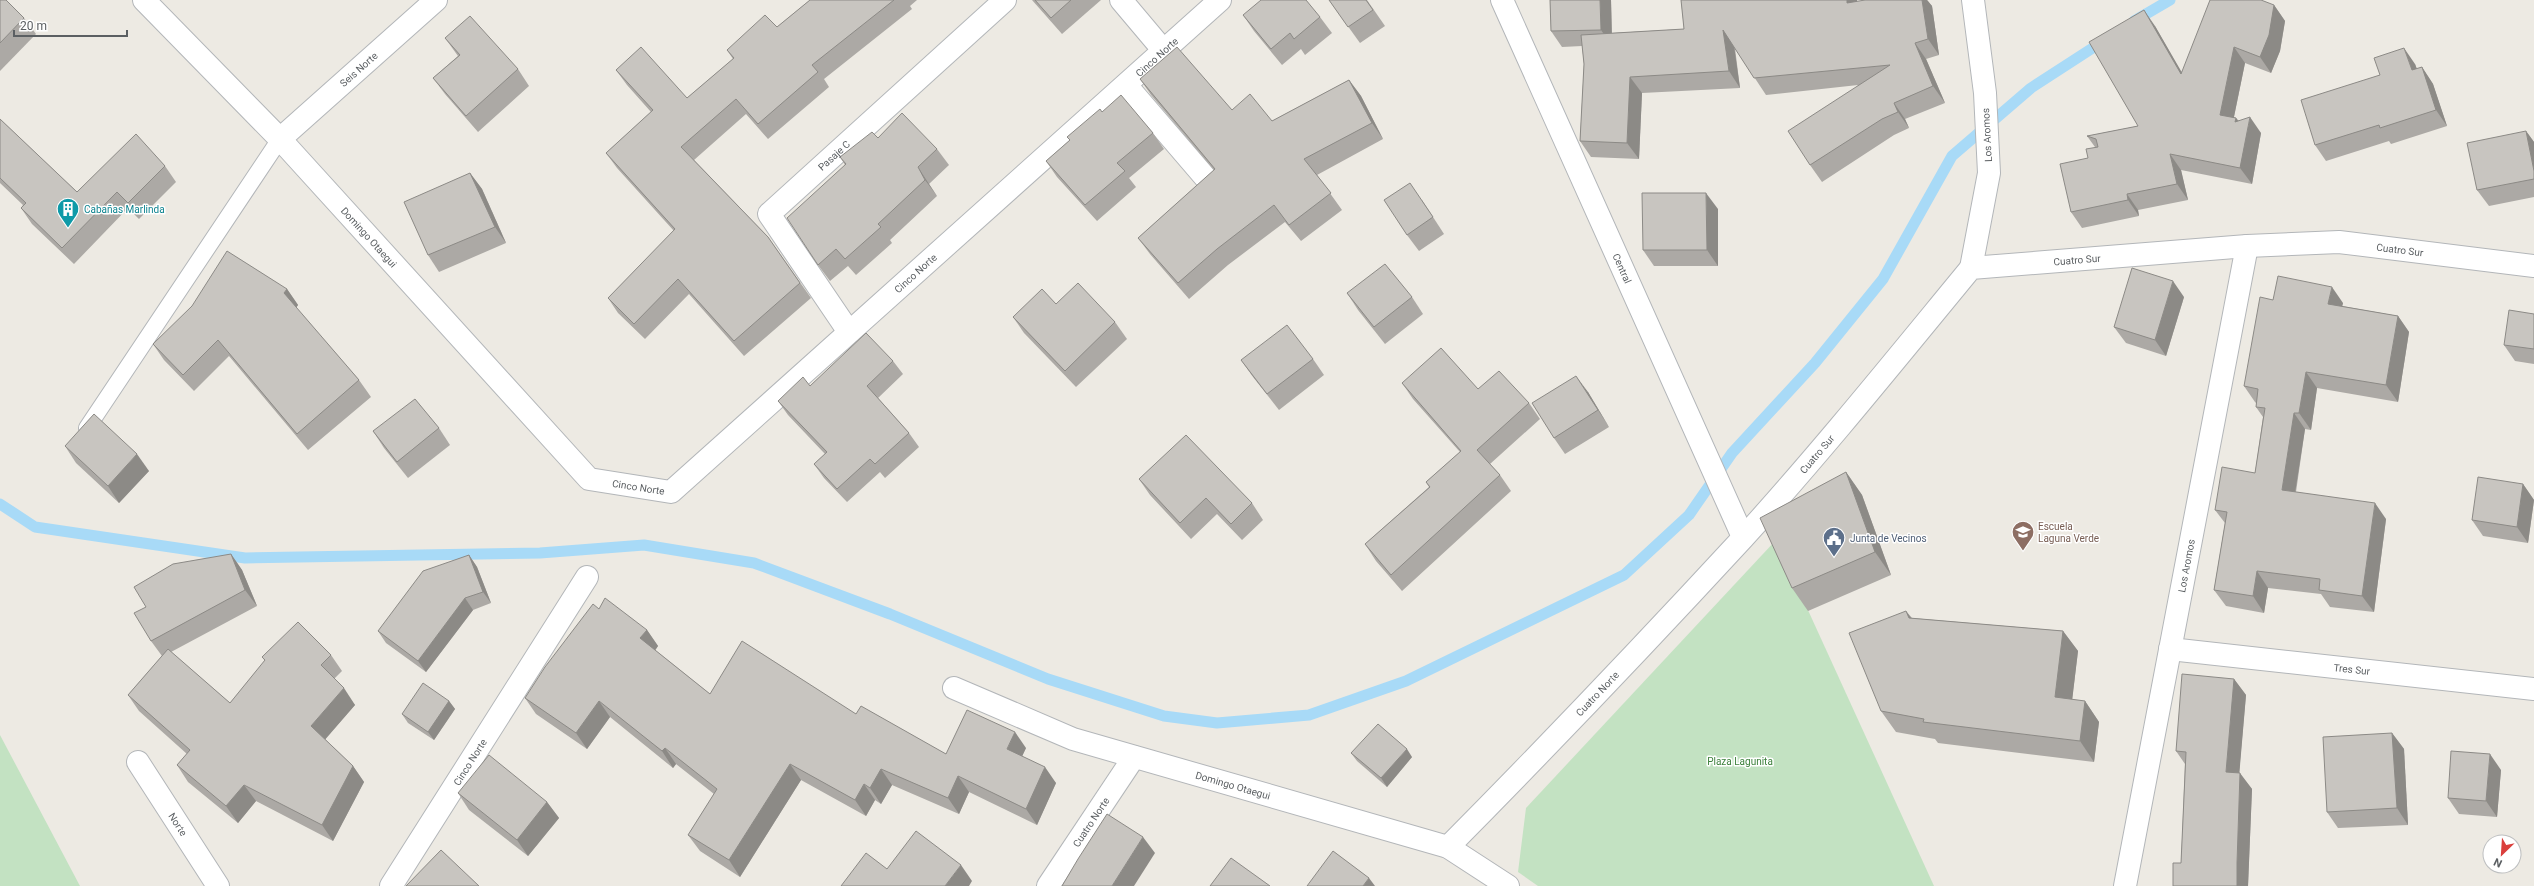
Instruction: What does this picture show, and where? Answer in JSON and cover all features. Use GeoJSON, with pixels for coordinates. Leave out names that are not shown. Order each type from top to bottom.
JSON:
{"type":"FeatureCollection","features":[{"type":"Feature","properties":{"kind":"street","name":"Domingo Otaegui"},"geometry":{"type":"LineString","coordinates":[[144,0],[280,139],[590,479]]}},
{"type":"Feature","properties":{"kind":"street","name":"Seis Norte"},"geometry":{"type":"LineString","coordinates":[[280,139],[436,0]]}},
{"type":"Feature","properties":{"kind":"street","name":"Pasaje C"},"geometry":{"type":"LineString","coordinates":[[849,332],[769,214],[1005,0]]}},
{"type":"Feature","properties":{"kind":"street"},"geometry":{"type":"LineString","coordinates":[[1121,0],[1164,51]]}},
{"type":"Feature","properties":{"kind":"street","name":"Cinco Norte"},"geometry":{"type":"LineString","coordinates":[[590,479],[671,492],[1220,0]]}},
{"type":"Feature","properties":{"kind":"street","name":"Central"},"geometry":{"type":"LineString","coordinates":[[1502,0],[1743,537]]}},
{"type":"Feature","properties":{"kind":"street","name":"Los Aromos"},"geometry":{"type":"LineString","coordinates":[[1971,268],[1989,173],[1985,93],[1973,0]]}},
{"type":"Feature","properties":{"kind":"street"},"geometry":{"type":"LineString","coordinates":[[1126,85],[1210,183]]}},
{"type":"Feature","properties":{"kind":"street","name":"Cuatro Sur"},"geometry":{"type":"LineString","coordinates":[[1743,537],[1848,418],[1971,268],[2247,246],[2339,242],[2534,266]]}},
{"type":"Feature","properties":{"kind":"street","name":"Los Aromos"},"geometry":{"type":"LineString","coordinates":[[2125,886],[2247,246]]}},
{"type":"Feature","properties":{"kind":"street","name":"Cuatro Norte"},"geometry":{"type":"LineString","coordinates":[[1448,847],[1532,761],[1743,537]]}},
{"type":"Feature","properties":{"kind":"street","name":"Cinco Norte"},"geometry":{"type":"LineString","coordinates":[[391,886],[587,577]]}},
{"type":"Feature","properties":{"kind":"street","name":"Tres Sur"},"geometry":{"type":"LineString","coordinates":[[2170,649],[2534,689]]}},
{"type":"Feature","properties":{"kind":"street","name":"Domingo Otaegui"},"geometry":{"type":"LineString","coordinates":[[954,688],[1073,738],[1134,757],[1320,808],[1448,847],[1508,886]]}},
{"type":"Feature","properties":{"kind":"street","name":"Cuatro Norte"},"geometry":{"type":"LineString","coordinates":[[1048,886],[1134,757]]}},
{"type":"Feature","properties":{"kind":"street","name":"Norte"},"geometry":{"type":"LineString","coordinates":[[138,762],[218,886]]}},
{"type":"Feature","properties":{"kind":"lane"},"geometry":{"type":"LineString","coordinates":[[87,428],[280,139]]}},
{"type":"Feature","properties":{"kind":"green space","name":"Plaza Lagunita"},"geometry":{"type":"Polygon","coordinates":[[[1776,540],[1934,886],[1538,886],[1518,872],[1526,808],[1776,540]]]}},
{"type":"Feature","properties":{"kind":"green space"},"geometry":{"type":"Polygon","coordinates":[[[0,735],[80,886],[0,886],[0,735]]]}},
{"type":"Feature","properties":{"kind":"building"},"geometry":{"type":"Polygon","coordinates":[[[0,0],[6,0],[24,18],[0,43],[0,0]]]}},
{"type":"Feature","properties":{"kind":"building"},"geometry":{"type":"Polygon","coordinates":[[[810,0],[894,0],[812,65],[818,72],[758,124],[736,99],[681,147],[768,237],[800,283],[734,341],[678,279],[634,324],[608,298],[675,229],[606,153],[653,110],[616,70],[641,47],[687,98],[734,58],[727,50],[765,15],[777,27],[810,0]]]}},
{"type":"Feature","properties":{"kind":"building"},"geometry":{"type":"Polygon","coordinates":[[[1035,0],[1071,0],[1051,18],[1035,0]]]}},
{"type":"Feature","properties":{"kind":"building"},"geometry":{"type":"Polygon","coordinates":[[[1261,0],[1306,0],[1320,17],[1294,39],[1290,33],[1271,49],[1243,15],[1261,0]]]}},
{"type":"Feature","properties":{"kind":"building"},"geometry":{"type":"Polygon","coordinates":[[[1329,0],[1366,0],[1373,10],[1348,27],[1329,0]]]}},
{"type":"Feature","properties":{"kind":"building"},"geometry":{"type":"Polygon","coordinates":[[[1550,0],[1600,0],[1601,30],[1551,31],[1550,0]]]}},
{"type":"Feature","properties":{"kind":"building"},"geometry":{"type":"Polygon","coordinates":[[[1681,0],[1847,0],[1847,3],[1865,0],[1922,0],[1928,39],[1915,43],[1933,86],[1894,103],[1898,112],[1882,119],[1810,165],[1788,131],[1890,65],[1754,78],[1723,30],[1729,71],[1630,77],[1627,143],[1580,141],[1584,64],[1581,35],[1684,29],[1681,0]]]}},
{"type":"Feature","properties":{"kind":"building"},"geometry":{"type":"Polygon","coordinates":[[[2210,0],[2261,0],[2274,5],[2269,35],[2260,57],[2234,47],[2220,115],[2236,118],[2235,122],[2250,117],[2240,168],[2170,154],[2177,184],[2127,194],[2128,200],[2071,212],[2060,164],[2088,158],[2086,149],[2098,147],[2096,139],[2087,136],[2138,126],[2089,42],[2144,10],[2181,74],[2210,0]]]}},
{"type":"Feature","properties":{"kind":"building"},"geometry":{"type":"Polygon","coordinates":[[[470,16],[518,69],[466,116],[433,78],[460,55],[445,38],[470,16]]]}},
{"type":"Feature","properties":{"kind":"building"},"geometry":{"type":"Polygon","coordinates":[[[1177,47],[1232,110],[1250,94],[1272,121],[1349,80],[1372,123],[1304,159],[1331,193],[1289,225],[1274,205],[1217,249],[1178,283],[1138,238],[1215,169],[1140,79],[1177,47]]]}},
{"type":"Feature","properties":{"kind":"building"},"geometry":{"type":"Polygon","coordinates":[[[2404,48],[2412,70],[2422,67],[2436,110],[2380,128],[2379,125],[2315,145],[2301,100],[2380,75],[2374,58],[2404,48]]]}},
{"type":"Feature","properties":{"kind":"building"},"geometry":{"type":"Polygon","coordinates":[[[1121,95],[1153,133],[1117,163],[1125,171],[1085,205],[1046,161],[1070,140],[1067,137],[1100,109],[1102,112],[1121,95]]]}},
{"type":"Feature","properties":{"kind":"building"},"geometry":{"type":"Polygon","coordinates":[[[902,113],[937,149],[918,167],[925,180],[878,224],[881,227],[845,259],[836,249],[818,265],[787,218],[846,164],[840,157],[872,132],[878,138],[902,113]]]}},
{"type":"Feature","properties":{"kind":"building"},"geometry":{"type":"Polygon","coordinates":[[[0,119],[77,192],[136,134],[165,166],[128,203],[117,192],[62,248],[21,208],[26,203],[0,178],[0,119]]]}},
{"type":"Feature","properties":{"kind":"building"},"geometry":{"type":"Polygon","coordinates":[[[2526,131],[2534,171],[2534,179],[2477,190],[2467,143],[2526,131]]]}},
{"type":"Feature","properties":{"kind":"building"},"geometry":{"type":"Polygon","coordinates":[[[470,173],[495,227],[428,255],[404,202],[470,173]]]}},
{"type":"Feature","properties":{"kind":"building"},"geometry":{"type":"Polygon","coordinates":[[[1410,183],[1433,217],[1407,235],[1384,200],[1410,183]]]}},
{"type":"Feature","properties":{"kind":"building"},"geometry":{"type":"Polygon","coordinates":[[[1642,193],[1706,193],[1707,250],[1643,250],[1642,193]]]}},
{"type":"Feature","properties":{"kind":"building"},"geometry":{"type":"Polygon","coordinates":[[[227,251],[287,289],[284,293],[359,380],[297,434],[218,340],[183,375],[153,344],[192,306],[227,251]]]}},
{"type":"Feature","properties":{"kind":"building"},"geometry":{"type":"Polygon","coordinates":[[[1385,264],[1412,297],[1374,327],[1347,293],[1385,264]]]}},
{"type":"Feature","properties":{"kind":"building"},"geometry":{"type":"Polygon","coordinates":[[[2132,268],[2173,281],[2155,340],[2114,327],[2132,268]]]}},
{"type":"Feature","properties":{"kind":"building"},"geometry":{"type":"Polygon","coordinates":[[[2278,276],[2332,287],[2328,304],[2398,316],[2386,385],[2306,372],[2299,413],[2294,413],[2282,490],[2375,503],[2362,596],[2319,590],[2320,579],[2257,571],[2253,596],[2214,590],[2227,512],[2215,510],[2222,467],[2255,473],[2265,408],[2256,407],[2258,389],[2244,386],[2260,297],[2273,300],[2278,276]]]}},
{"type":"Feature","properties":{"kind":"building"},"geometry":{"type":"Polygon","coordinates":[[[1078,283],[1115,322],[1065,371],[1013,317],[1042,289],[1056,304],[1078,283]]]}},
{"type":"Feature","properties":{"kind":"building"},"geometry":{"type":"Polygon","coordinates":[[[2509,310],[2534,314],[2534,349],[2504,345],[2509,310]]]}},
{"type":"Feature","properties":{"kind":"building"},"geometry":{"type":"Polygon","coordinates":[[[1287,325],[1313,359],[1267,394],[1241,360],[1287,325]]]}},
{"type":"Feature","properties":{"kind":"building"},"geometry":{"type":"Polygon","coordinates":[[[866,333],[893,361],[867,386],[909,433],[875,464],[870,459],[837,489],[814,464],[827,452],[778,401],[803,377],[810,386],[866,333]]]}},
{"type":"Feature","properties":{"kind":"building"},"geometry":{"type":"Polygon","coordinates":[[[1441,348],[1478,389],[1499,371],[1529,403],[1477,450],[1500,475],[1391,575],[1365,544],[1430,487],[1426,482],[1461,451],[1402,383],[1441,348]]]}},
{"type":"Feature","properties":{"kind":"building"},"geometry":{"type":"Polygon","coordinates":[[[1576,376],[1598,410],[1554,438],[1532,403],[1576,376]]]}},
{"type":"Feature","properties":{"kind":"building"},"geometry":{"type":"Polygon","coordinates":[[[415,399],[439,428],[397,462],[373,431],[415,399]]]}},
{"type":"Feature","properties":{"kind":"building"},"geometry":{"type":"Polygon","coordinates":[[[94,414],[137,454],[108,486],[65,446],[94,414]]]}},
{"type":"Feature","properties":{"kind":"building"},"geometry":{"type":"Polygon","coordinates":[[[1186,435],[1252,503],[1231,524],[1206,498],[1180,523],[1139,479],[1186,435]]]}},
{"type":"Feature","properties":{"kind":"building","name":"Junta de Vecinos"},"geometry":{"type":"Polygon","coordinates":[[[1846,472],[1875,552],[1792,588],[1760,518],[1846,472]]]}},
{"type":"Feature","properties":{"kind":"building"},"geometry":{"type":"Polygon","coordinates":[[[2478,477],[2523,484],[2517,527],[2472,520],[2478,477]]]}},
{"type":"Feature","properties":{"kind":"building"},"geometry":{"type":"Polygon","coordinates":[[[231,554],[245,590],[151,641],[134,613],[146,607],[134,587],[173,564],[231,554]]]}},
{"type":"Feature","properties":{"kind":"building"},"geometry":{"type":"Polygon","coordinates":[[[469,555],[483,592],[465,598],[418,661],[378,631],[423,571],[469,555]]]}},
{"type":"Feature","properties":{"kind":"building"},"geometry":{"type":"Polygon","coordinates":[[[605,598],[647,630],[640,638],[710,694],[742,641],[856,714],[861,706],[946,754],[967,710],[1015,732],[1007,749],[1045,767],[1026,809],[958,776],[948,798],[881,769],[870,788],[864,784],[855,800],[790,764],[729,860],[688,835],[717,789],[665,748],[662,751],[599,701],[576,733],[525,698],[545,667],[593,604],[599,609],[605,598]]]}},
{"type":"Feature","properties":{"kind":"building"},"geometry":{"type":"Polygon","coordinates":[[[1906,611],[1909,618],[2063,631],[2055,697],[2085,701],[2080,741],[1923,722],[1924,719],[1881,711],[1849,633],[1906,611]]]}},
{"type":"Feature","properties":{"kind":"building"},"geometry":{"type":"Polygon","coordinates":[[[298,622],[331,655],[321,665],[344,688],[311,726],[353,766],[322,825],[244,785],[226,806],[177,765],[190,750],[128,695],[168,649],[230,703],[265,660],[262,657],[298,622]]]}},
{"type":"Feature","properties":{"kind":"building"},"geometry":{"type":"Polygon","coordinates":[[[2182,674],[2234,679],[2226,772],[2240,773],[2237,886],[2173,886],[2173,863],[2181,863],[2186,752],[2176,751],[2182,674]]]}},
{"type":"Feature","properties":{"kind":"building"},"geometry":{"type":"Polygon","coordinates":[[[423,683],[449,701],[428,732],[402,714],[423,683]]]}},
{"type":"Feature","properties":{"kind":"building"},"geometry":{"type":"Polygon","coordinates":[[[1378,724],[1407,749],[1381,778],[1351,753],[1378,724]]]}},
{"type":"Feature","properties":{"kind":"building"},"geometry":{"type":"Polygon","coordinates":[[[2392,733],[2397,808],[2327,812],[2323,737],[2392,733]]]}},
{"type":"Feature","properties":{"kind":"building"},"geometry":{"type":"Polygon","coordinates":[[[2451,751],[2490,754],[2486,801],[2448,798],[2451,751]]]}},
{"type":"Feature","properties":{"kind":"building"},"geometry":{"type":"Polygon","coordinates":[[[489,755],[547,802],[517,840],[458,793],[489,755]]]}},
{"type":"Feature","properties":{"kind":"building"},"geometry":{"type":"Polygon","coordinates":[[[1107,814],[1143,837],[1112,886],[1062,886],[1078,859],[1107,814]]]}},
{"type":"Feature","properties":{"kind":"building"},"geometry":{"type":"Polygon","coordinates":[[[916,831],[961,865],[945,886],[841,886],[866,853],[887,869],[916,831]]]}},
{"type":"Feature","properties":{"kind":"building"},"geometry":{"type":"Polygon","coordinates":[[[441,850],[479,886],[406,886],[441,850]]]}},
{"type":"Feature","properties":{"kind":"building"},"geometry":{"type":"Polygon","coordinates":[[[1333,851],[1369,878],[1363,886],[1307,886],[1333,851]]]}},
{"type":"Feature","properties":{"kind":"building"},"geometry":{"type":"Polygon","coordinates":[[[1231,858],[1270,886],[1210,886],[1231,858]]]}},
{"type":"Feature","properties":{"kind":"waterway"},"geometry":{"type":"LineString","coordinates":[[2134,21],[2170,0]]}},
{"type":"Feature","properties":{"kind":"waterway"},"geometry":{"type":"LineString","coordinates":[[0,504],[35,527],[245,558],[540,553],[644,545],[754,563],[890,614],[1048,679],[1164,716],[1217,723],[1309,715],[1406,681],[1624,575],[1689,515],[1732,453],[1815,363],[1883,279],[1952,156],[2031,88],[2105,40]]}},
{"type":"Feature","properties":{"kind":"place","name":"Cabañas Marlinda"},"geometry":{"type":"Point","coordinates":[68,228]}},
{"type":"Feature","properties":{"kind":"place","name":"Escuela Laguna Verde"},"geometry":{"type":"Point","coordinates":[2023,552]}},
{"type":"Feature","properties":{"kind":"place","name":"Junta de Vecinos"},"geometry":{"type":"Point","coordinates":[1834,558]}}]}
